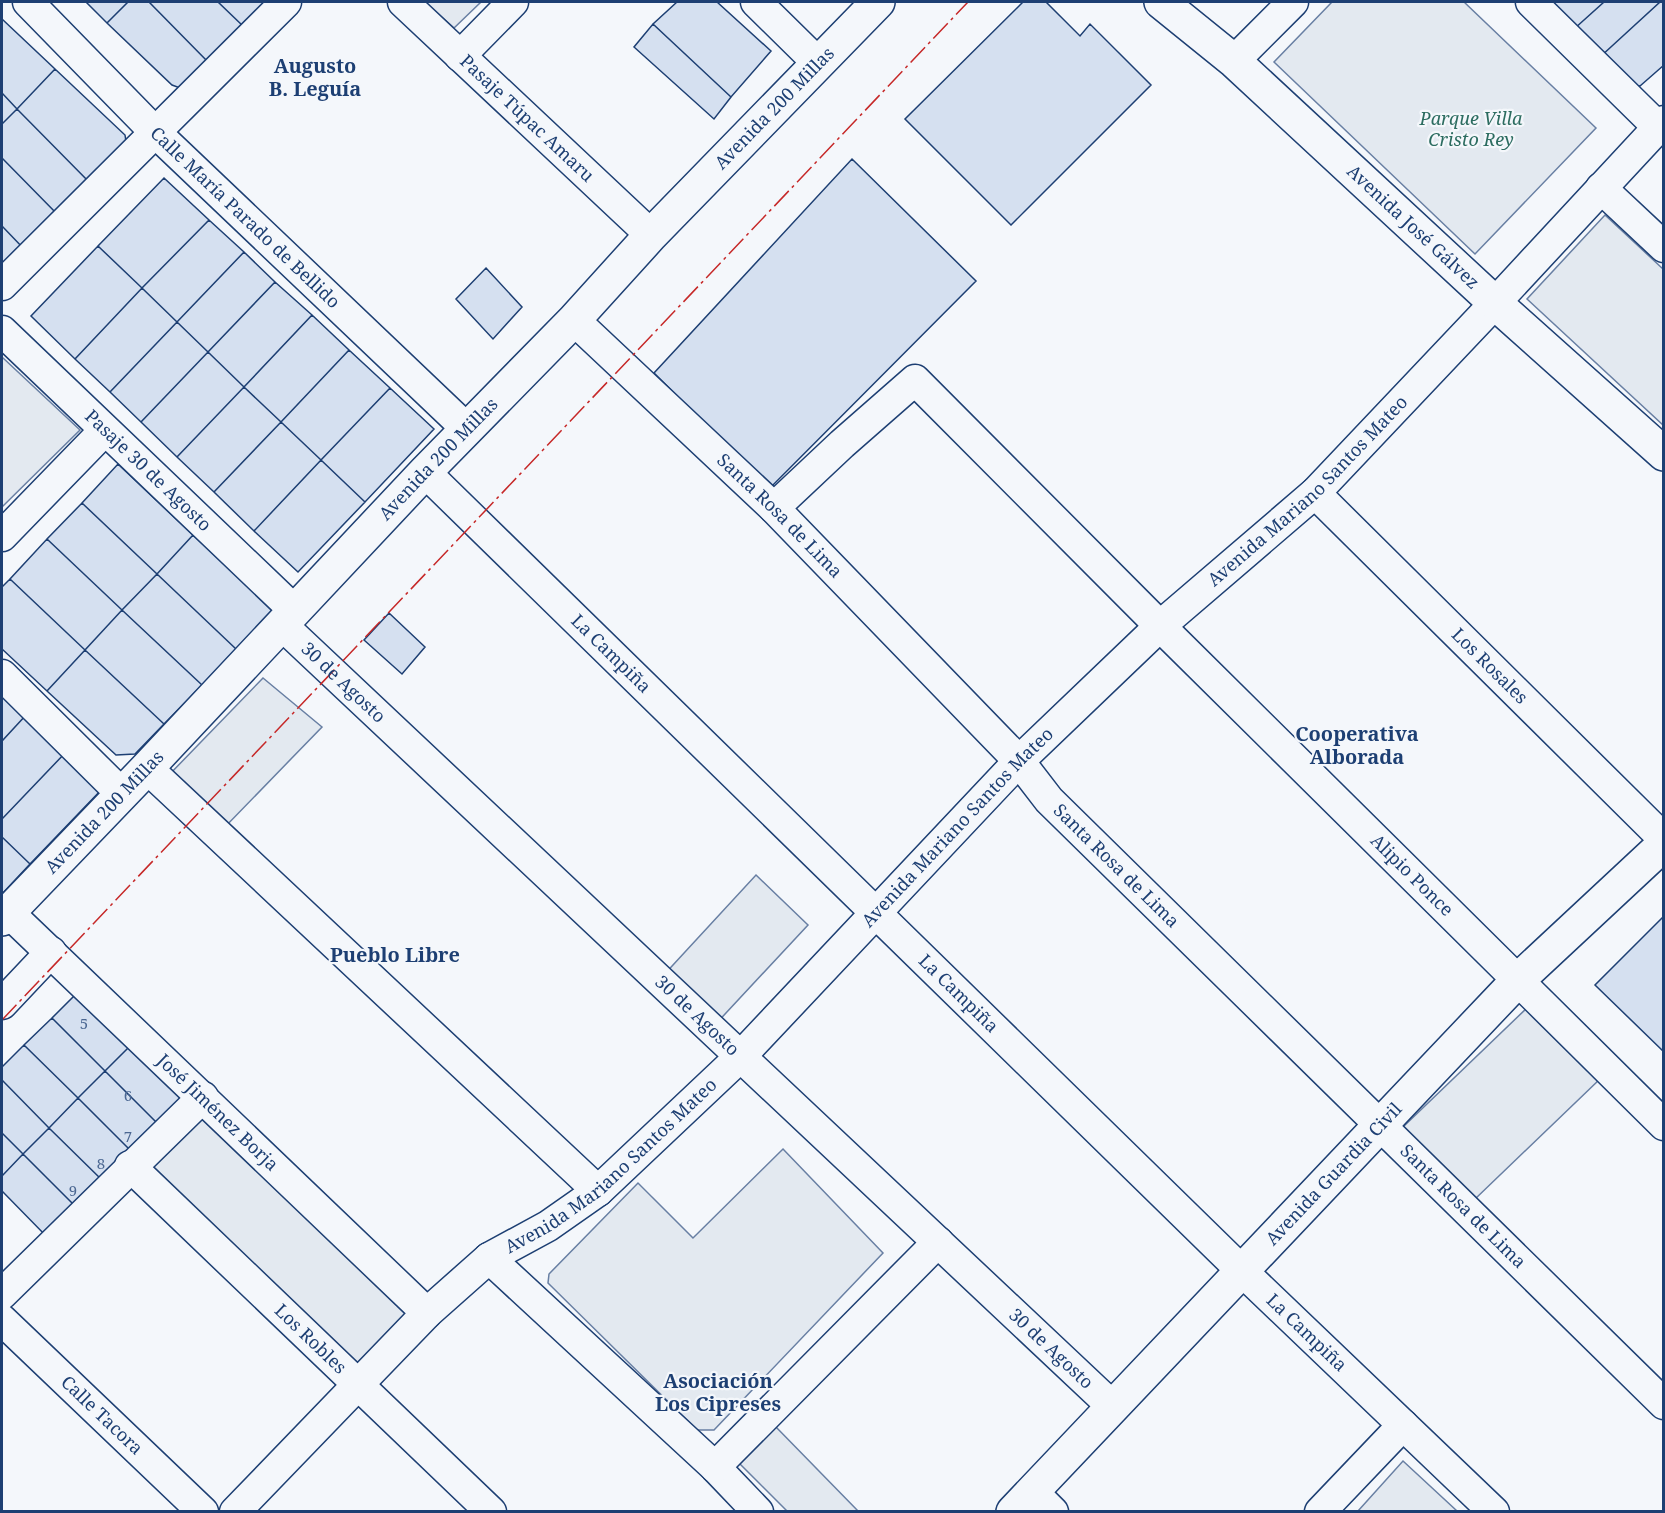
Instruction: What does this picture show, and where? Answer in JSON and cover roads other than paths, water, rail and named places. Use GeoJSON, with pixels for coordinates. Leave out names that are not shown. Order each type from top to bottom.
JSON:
{"type":"FeatureCollection","features":[{"type":"Feature","properties":{"kind":"street","name":"Calle María Parado de Bellido"},"geometry":{"type":"LineString","coordinates":[[28,2],[155,132],[467,429]]}},
{"type":"Feature","properties":{"kind":"street"},"geometry":{"type":"LineString","coordinates":[[2,285],[286,2]]}},
{"type":"Feature","properties":{"kind":"street","name":"Pasaje Túpac Amaru"},"geometry":{"type":"LineString","coordinates":[[403,2],[651,235]]}},
{"type":"Feature","properties":{"kind":"street"},"geometry":{"type":"LineString","coordinates":[[460,56],[513,2]]}},
{"type":"Feature","properties":{"kind":"street"},"geometry":{"type":"LineString","coordinates":[[756,2],[819,64]]}},
{"type":"Feature","properties":{"kind":"street","name":"Avenida 200 Millas"},"geometry":{"type":"LineString","coordinates":[[5,916],[425,472],[574,320],[651,235],[878,2]]}},
{"type":"Feature","properties":{"kind":"street","name":"Avenida José Gálvez"},"geometry":{"type":"LineString","coordinates":[[1161,2],[1234,61],[1495,303],[1664,454]]}},
{"type":"Feature","properties":{"kind":"street"},"geometry":{"type":"LineString","coordinates":[[1234,61],[1293,2]]}},
{"type":"Feature","properties":{"kind":"street"},"geometry":{"type":"LineString","coordinates":[[1531,2],[1661,124]]}},
{"type":"Feature","properties":{"kind":"street","name":"Avenida Mariano Santos Mateo"},"geometry":{"type":"LineString","coordinates":[[235,1512],[427,1313],[489,1258],[548,1226],[598,1191],[740,1057],[1019,761],[1160,626],[1315,493],[1661,124]]}},
{"type":"Feature","properties":{"kind":"street"},"geometry":{"type":"LineString","coordinates":[[1601,188],[1664,247]]}},
{"type":"Feature","properties":{"kind":"street","name":"Santa Rosa de Lima"},"geometry":{"type":"LineString","coordinates":[[574,320],[774,508],[1019,761],[1049,800],[1664,1404]]}},
{"type":"Feature","properties":{"kind":"street","name":"Pasaje 30 de Agosto"},"geometry":{"type":"LineString","coordinates":[[2,331],[288,618]]}},
{"type":"Feature","properties":{"kind":"street","name":"Alipio Ponce"},"geometry":{"type":"LineString","coordinates":[[774,508],[915,380],[1664,1125]]}},
{"type":"Feature","properties":{"kind":"street"},"geometry":{"type":"LineString","coordinates":[[2,536],[104,431]]}},
{"type":"Feature","properties":{"kind":"street","name":"La Campiña"},"geometry":{"type":"LineString","coordinates":[[425,472],[1242,1270],[1494,1512]]}},
{"type":"Feature","properties":{"kind":"street","name":"Los Rosales"},"geometry":{"type":"LineString","coordinates":[[1315,493],[1664,842]]}},
{"type":"Feature","properties":{"kind":"street","name":"30 de Agosto"},"geometry":{"type":"LineString","coordinates":[[288,618],[740,1057],[1113,1407]]}},
{"type":"Feature","properties":{"kind":"street"},"geometry":{"type":"LineString","coordinates":[[2,675],[122,794]]}},
{"type":"Feature","properties":{"kind":"street"},"geometry":{"type":"LineString","coordinates":[[147,768],[598,1191]]}},
{"type":"Feature","properties":{"kind":"street","name":"Avenida Guardia Civil"},"geometry":{"type":"LineString","coordinates":[[1033,1505],[1113,1407],[1517,981],[1664,842]]}},
{"type":"Feature","properties":{"kind":"street","name":"José Jiménez Borja"},"geometry":{"type":"LineString","coordinates":[[5,916],[51,952],[427,1313]]}},
{"type":"Feature","properties":{"kind":"street"},"geometry":{"type":"LineString","coordinates":[[2,1004],[51,952]]}},
{"type":"Feature","properties":{"kind":"street"},"geometry":{"type":"LineString","coordinates":[[2,1294],[130,1166],[203,1097]]}},
{"type":"Feature","properties":{"kind":"street","name":"Los Robles"},"geometry":{"type":"LineString","coordinates":[[130,1166],[491,1512]]}},
{"type":"Feature","properties":{"kind":"street"},"geometry":{"type":"LineString","coordinates":[[715,1467],[938,1242]]}},
{"type":"Feature","properties":{"kind":"street"},"geometry":{"type":"LineString","coordinates":[[489,1258],[715,1467],[758,1512]]}},
{"type":"Feature","properties":{"kind":"street","name":"Calle Tacora"},"geometry":{"type":"LineString","coordinates":[[2,1320],[203,1512]]}},
{"type":"Feature","properties":{"kind":"street"},"geometry":{"type":"LineString","coordinates":[[1322,1511],[1403,1425]]}},
{"type":"Feature","properties":{"kind":"district","name":"Augusto B. Leguía"},"geometry":{"type":"Point","coordinates":[315,78]}},
{"type":"Feature","properties":{"kind":"district","name":"Cooperativa Alborada"},"geometry":{"type":"Point","coordinates":[1357,746]}},
{"type":"Feature","properties":{"kind":"district","name":"Pueblo Libre"},"geometry":{"type":"Point","coordinates":[395,955]}},
{"type":"Feature","properties":{"kind":"district","name":"Asociación Los Cipreses"},"geometry":{"type":"Point","coordinates":[718,1392]}},
{"type":"Feature","properties":{"kind":"park label","name":"Parque Villa Cristo Rey"},"geometry":{"type":"Point","coordinates":[1471,129]}}]}
